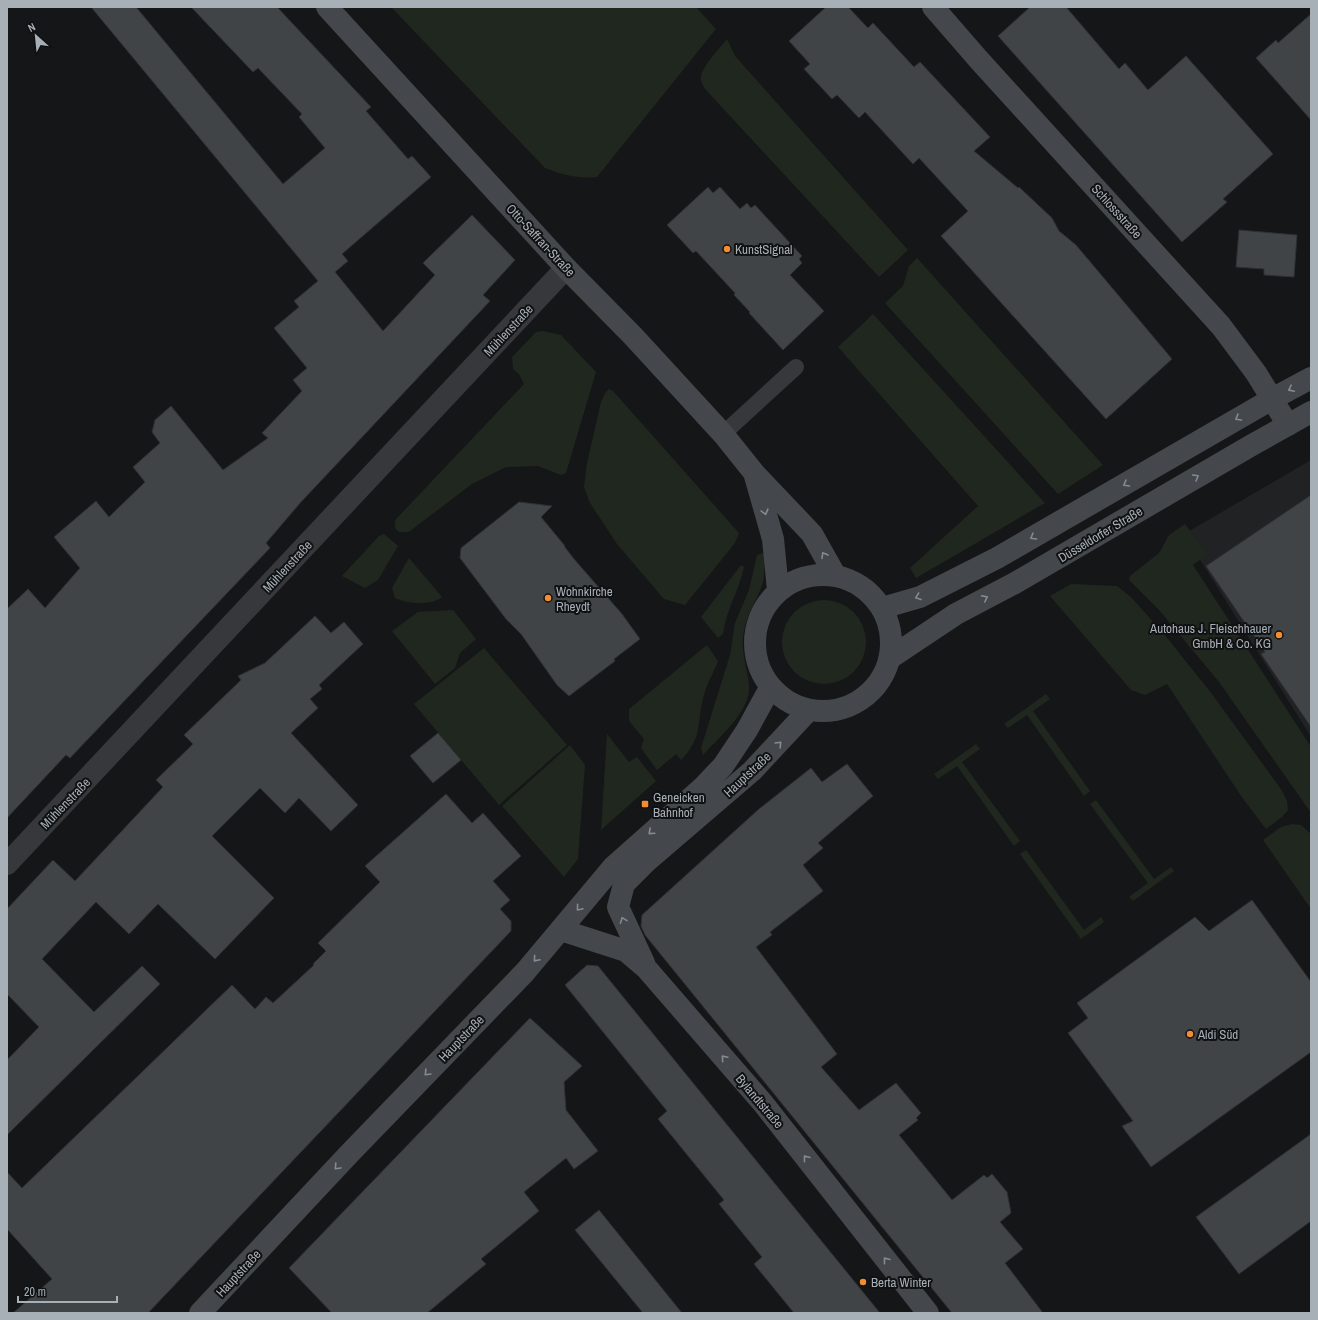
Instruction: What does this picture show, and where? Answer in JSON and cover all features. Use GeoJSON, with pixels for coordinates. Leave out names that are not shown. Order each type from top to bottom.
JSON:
{"type":"FeatureCollection","features":[{"type":"Feature","properties":{"kind":"main road","name":"Otto-Saffran-Straße"},"geometry":{"type":"LineString","coordinates":[[327,7],[566,268],[633,336],[723,434],[754,474],[812,534],[835,575]]}},
{"type":"Feature","properties":{"kind":"main road","name":"Schlossstraße"},"geometry":{"type":"LineString","coordinates":[[933,7],[979,60],[1221,326],[1256,373],[1288,425]]}},
{"type":"Feature","properties":{"kind":"main road"},"geometry":{"type":"LineString","coordinates":[[882,608],[920,597],[997,558],[1311,378]]}},
{"type":"Feature","properties":{"kind":"main road","name":"Düsseldorfer Straße"},"geometry":{"type":"LineString","coordinates":[[890,658],[956,614],[1015,583],[1252,444],[1311,412]]}},
{"type":"Feature","properties":{"kind":"main road","name":"Otto-Saffran-Straße"},"geometry":{"type":"LineString","coordinates":[[754,474],[772,539],[778,590]]}},
{"type":"Feature","properties":{"kind":"main road"},"geometry":{"type":"LineString","coordinates":[[835,575],[860,584],[882,608],[891,632],[890,658],[882,680],[866,696],[846,708],[828,712],[808,711],[786,702],[770,688],[756,662],[754,636],[762,610],[778,590],[802,577],[835,575]]}},
{"type":"Feature","properties":{"kind":"main road","name":"Hauptstraße"},"geometry":{"type":"LineString","coordinates":[[200,1313],[349,1154],[525,972],[612,867],[702,788],[723,766],[747,730],[770,688]]}},
{"type":"Feature","properties":{"kind":"main road","name":"Hauptstraße"},"geometry":{"type":"LineString","coordinates":[[646,968],[618,907],[624,884],[646,862],[752,772],[808,711]]}},
{"type":"Feature","properties":{"kind":"main road","name":"Bylandtstraße"},"geometry":{"type":"LineString","coordinates":[[561,930],[626,951],[646,968],[762,1102],[928,1313]]}},
{"type":"Feature","properties":{"kind":"street","name":"Mühlenstraße"},"geometry":{"type":"LineString","coordinates":[[7,864],[566,268]]}},
{"type":"Feature","properties":{"kind":"lane"},"geometry":{"type":"LineString","coordinates":[[723,434],[796,367]]}},
{"type":"Feature","properties":{"kind":"shaded area"},"geometry":{"type":"Polygon","coordinates":[[[391,7],[696,7],[716,29],[597,177],[577,177],[545,168],[391,7]]]}},
{"type":"Feature","properties":{"kind":"shaded area"},"geometry":{"type":"Polygon","coordinates":[[[727,39],[735,56],[908,250],[879,277],[705,89],[701,80],[704,68],[727,39]]]}},
{"type":"Feature","properties":{"kind":"shaded area"},"geometry":{"type":"Polygon","coordinates":[[[917,258],[1103,465],[1058,494],[885,303],[903,286],[909,266],[917,258]]]}},
{"type":"Feature","properties":{"kind":"shaded area"},"geometry":{"type":"Polygon","coordinates":[[[873,314],[1045,503],[916,578],[910,568],[978,506],[838,347],[873,314]]]}},
{"type":"Feature","properties":{"kind":"shaded area"},"geometry":{"type":"Polygon","coordinates":[[[543,331],[561,335],[596,372],[566,473],[561,475],[538,466],[506,467],[472,484],[410,531],[397,531],[395,526],[396,519],[524,384],[519,374],[513,369],[512,357],[536,332],[543,331]]]}},
{"type":"Feature","properties":{"kind":"shaded area"},"geometry":{"type":"Polygon","coordinates":[[[609,389],[613,391],[739,533],[735,543],[685,605],[664,599],[617,544],[590,503],[584,487],[587,463],[601,402],[605,393],[609,389]]]}},
{"type":"Feature","properties":{"kind":"shaded area","name":"Autohaus J. Fleischhauer GmbH & Co. KG"},"geometry":{"type":"Polygon","coordinates":[[[1311,460],[1311,737],[1184,534],[1311,460]]]}},
{"type":"Feature","properties":{"kind":"shaded area"},"geometry":{"type":"Polygon","coordinates":[[[1185,524],[1208,554],[1193,565],[1311,747],[1311,813],[1219,682],[1159,610],[1129,580],[1130,576],[1159,553],[1169,535],[1185,524]]]}},
{"type":"Feature","properties":{"kind":"shaded area"},"geometry":{"type":"Polygon","coordinates":[[[384,534],[398,546],[378,580],[365,588],[342,576],[379,536],[384,534]]]}},
{"type":"Feature","properties":{"kind":"shaded area"},"geometry":{"type":"Polygon","coordinates":[[[762,553],[765,555],[763,582],[745,624],[743,638],[743,651],[749,685],[748,694],[740,714],[703,755],[701,748],[730,655],[735,623],[749,590],[757,555],[762,553]]]}},
{"type":"Feature","properties":{"kind":"shaded area"},"geometry":{"type":"Polygon","coordinates":[[[409,558],[442,597],[438,600],[426,603],[412,603],[395,598],[392,588],[409,558]]]}},
{"type":"Feature","properties":{"kind":"shaded area"},"geometry":{"type":"Polygon","coordinates":[[[741,565],[744,567],[742,576],[727,617],[723,634],[718,638],[701,617],[741,565]]]}},
{"type":"Feature","properties":{"kind":"shaded area"},"geometry":{"type":"Polygon","coordinates":[[[1071,584],[1117,586],[1131,597],[1164,634],[1212,694],[1283,792],[1287,801],[1288,810],[1282,817],[1266,829],[1241,796],[1167,684],[1145,695],[1131,690],[1050,596],[1071,584]]]}},
{"type":"Feature","properties":{"kind":"shaded area"},"geometry":{"type":"Polygon","coordinates":[[[824,600],[832,601],[847,607],[859,619],[865,634],[865,650],[859,665],[847,677],[832,683],[824,684],[816,683],[801,677],[789,665],[783,650],[782,642],[783,634],[789,619],[801,607],[816,601],[824,600]]]}},
{"type":"Feature","properties":{"kind":"shaded area"},"geometry":{"type":"Polygon","coordinates":[[[453,610],[476,639],[460,653],[455,668],[435,684],[392,631],[418,612],[453,610]]]}},
{"type":"Feature","properties":{"kind":"shaded area"},"geometry":{"type":"Polygon","coordinates":[[[707,645],[718,661],[704,695],[698,729],[693,744],[681,760],[676,754],[657,770],[641,748],[644,739],[629,721],[629,709],[707,645]]]}},
{"type":"Feature","properties":{"kind":"shaded area"},"geometry":{"type":"Polygon","coordinates":[[[484,648],[567,745],[499,805],[414,704],[484,648]]]}},
{"type":"Feature","properties":{"kind":"shaded area"},"geometry":{"type":"Polygon","coordinates":[[[1046,694],[1050,699],[1033,711],[1090,791],[1084,796],[1027,715],[1008,728],[1004,724],[1046,694]]]}},
{"type":"Feature","properties":{"kind":"shaded area"},"geometry":{"type":"Polygon","coordinates":[[[607,734],[629,762],[637,757],[656,781],[601,830],[607,734]]]}},
{"type":"Feature","properties":{"kind":"shaded area"},"geometry":{"type":"Polygon","coordinates":[[[976,744],[980,749],[962,762],[1020,841],[1014,846],[957,766],[938,779],[934,774],[976,744]]]}},
{"type":"Feature","properties":{"kind":"shaded area"},"geometry":{"type":"Polygon","coordinates":[[[570,745],[585,765],[578,859],[564,877],[502,806],[570,745]]]}},
{"type":"Feature","properties":{"kind":"shaded area"},"geometry":{"type":"Polygon","coordinates":[[[1096,800],[1154,879],[1171,867],[1174,871],[1133,901],[1129,897],[1148,883],[1090,804],[1096,800]]]}},
{"type":"Feature","properties":{"kind":"shaded area"},"geometry":{"type":"Polygon","coordinates":[[[1292,824],[1301,825],[1311,834],[1311,909],[1263,840],[1281,827],[1292,824]]]}},
{"type":"Feature","properties":{"kind":"shaded area"},"geometry":{"type":"Polygon","coordinates":[[[1026,850],[1084,930],[1101,917],[1104,922],[1081,939],[1020,854],[1026,850]]]}},
{"type":"Feature","properties":{"kind":"building"},"geometry":{"type":"Polygon","coordinates":[[[91,7],[136,7],[283,184],[325,148],[299,117],[302,114],[258,68],[253,72],[191,7],[277,7],[371,107],[366,111],[408,159],[412,156],[431,177],[342,254],[348,261],[335,272],[383,331],[435,275],[423,263],[472,215],[515,260],[483,295],[490,301],[301,502],[266,543],[270,548],[70,758],[66,755],[7,818],[7,609],[28,589],[45,608],[80,568],[54,537],[96,501],[109,517],[145,482],[133,467],[160,443],[152,432],[155,420],[171,406],[223,470],[268,438],[262,433],[302,391],[293,380],[307,368],[274,328],[299,307],[294,301],[318,281],[91,7]]]}},
{"type":"Feature","properties":{"kind":"building"},"geometry":{"type":"Polygon","coordinates":[[[826,7],[848,7],[868,28],[873,23],[914,67],[920,62],[990,137],[974,151],[1018,188],[1019,187],[1052,218],[1059,231],[1076,245],[1172,359],[1106,419],[941,236],[968,211],[919,158],[913,164],[865,112],[859,118],[837,95],[832,99],[804,69],[810,64],[789,41],[826,7]]]}},
{"type":"Feature","properties":{"kind":"building"},"geometry":{"type":"Polygon","coordinates":[[[1030,7],[1066,7],[1119,69],[1125,63],[1148,90],[1186,56],[1273,154],[1223,199],[1227,202],[1182,242],[998,36],[1030,7]]]}},
{"type":"Feature","properties":{"kind":"building"},"geometry":{"type":"Polygon","coordinates":[[[1311,14],[1311,120],[1256,58],[1276,40],[1278,43],[1311,14]]]}},
{"type":"Feature","properties":{"kind":"building"},"geometry":{"type":"Polygon","coordinates":[[[708,187],[713,193],[720,187],[740,209],[747,203],[751,208],[755,205],[802,256],[799,259],[802,263],[790,275],[824,311],[783,350],[749,313],[750,312],[734,295],[735,293],[696,251],[693,253],[667,225],[708,187]]]}},
{"type":"Feature","properties":{"kind":"building"},"geometry":{"type":"Polygon","coordinates":[[[1239,230],[1297,235],[1294,277],[1264,275],[1264,269],[1236,267],[1239,230]]]}},
{"type":"Feature","properties":{"kind":"building","name":"Autohaus J. Fleischhauer GmbH & Co. KG"},"geometry":{"type":"Polygon","coordinates":[[[1311,495],[1311,727],[1261,654],[1265,652],[1206,566],[1311,495]]]}},
{"type":"Feature","properties":{"kind":"building","name":"Wohnkirche Rheydt"},"geometry":{"type":"Polygon","coordinates":[[[519,502],[552,506],[541,517],[574,559],[622,614],[640,639],[614,659],[615,661],[569,696],[557,685],[521,634],[506,619],[460,558],[461,548],[519,502]]]}},
{"type":"Feature","properties":{"kind":"building"},"geometry":{"type":"Polygon","coordinates":[[[315,616],[331,633],[344,622],[363,644],[319,685],[322,689],[310,699],[318,708],[291,733],[358,805],[331,831],[299,798],[285,813],[260,788],[212,836],[274,898],[215,959],[158,904],[129,934],[96,902],[42,959],[94,1012],[142,966],[160,984],[7,1135],[7,1060],[39,1027],[7,994],[7,909],[53,860],[75,881],[163,787],[156,780],[193,744],[184,735],[241,680],[238,676],[265,663],[315,616]]]}},
{"type":"Feature","properties":{"kind":"building"},"geometry":{"type":"Polygon","coordinates":[[[438,733],[461,760],[433,783],[410,756],[438,733]]]}},
{"type":"Feature","properties":{"kind":"building"},"geometry":{"type":"Polygon","coordinates":[[[847,764],[873,796],[818,843],[823,848],[803,865],[823,891],[770,932],[772,935],[756,947],[837,1054],[821,1067],[859,1110],[896,1083],[921,1113],[916,1118],[918,1120],[899,1135],[952,1200],[984,1175],[987,1178],[992,1174],[1007,1192],[1011,1213],[1000,1222],[1023,1249],[1005,1263],[1043,1313],[952,1313],[645,935],[641,926],[642,915],[759,809],[811,768],[822,782],[847,764]]]}},
{"type":"Feature","properties":{"kind":"building"},"geometry":{"type":"Polygon","coordinates":[[[446,794],[472,823],[483,813],[521,856],[493,881],[510,900],[500,909],[511,921],[511,931],[148,1313],[13,1313],[52,1279],[7,1229],[7,1172],[22,1188],[232,985],[255,1009],[266,997],[273,1003],[314,965],[313,964],[326,951],[318,943],[380,882],[365,866],[446,794]]]}},
{"type":"Feature","properties":{"kind":"building","name":"Aldi Süd"},"geometry":{"type":"Polygon","coordinates":[[[1252,900],[1311,982],[1311,1052],[1151,1167],[1122,1126],[1133,1121],[1068,1033],[1088,1018],[1077,1003],[1195,917],[1209,931],[1252,900]]]}},
{"type":"Feature","properties":{"kind":"building"},"geometry":{"type":"Polygon","coordinates":[[[587,965],[598,966],[880,1313],[794,1313],[754,1264],[762,1257],[719,1204],[724,1200],[658,1119],[667,1111],[565,985],[587,965]]]}},
{"type":"Feature","properties":{"kind":"building"},"geometry":{"type":"Polygon","coordinates":[[[530,1018],[582,1066],[564,1082],[566,1110],[598,1151],[574,1169],[566,1158],[524,1192],[539,1211],[481,1259],[486,1264],[427,1313],[332,1313],[289,1268],[530,1018]]]}},
{"type":"Feature","properties":{"kind":"building"},"geometry":{"type":"Polygon","coordinates":[[[1311,1134],[1311,1221],[1239,1274],[1196,1217],[1311,1134]]]}},
{"type":"Feature","properties":{"kind":"building"},"geometry":{"type":"Polygon","coordinates":[[[599,1210],[682,1313],[643,1313],[575,1230],[599,1210]]]}},
{"type":"Feature","properties":{"kind":"place","name":"KunstSignal"},"geometry":{"type":"Point","coordinates":[727,249]}},
{"type":"Feature","properties":{"kind":"place","name":"Wohnkirche Rheydt"},"geometry":{"type":"Point","coordinates":[548,598]}},
{"type":"Feature","properties":{"kind":"place","name":"Autohaus J. Fleischhauer GmbH & Co. KG"},"geometry":{"type":"Point","coordinates":[1279,635]}},
{"type":"Feature","properties":{"kind":"place","name":"Geneicken Bahnhof"},"geometry":{"type":"Point","coordinates":[645,804]}},
{"type":"Feature","properties":{"kind":"place","name":"Aldi Süd"},"geometry":{"type":"Point","coordinates":[1190,1034]}},
{"type":"Feature","properties":{"kind":"place","name":"Berta Winter"},"geometry":{"type":"Point","coordinates":[863,1282]}}]}
